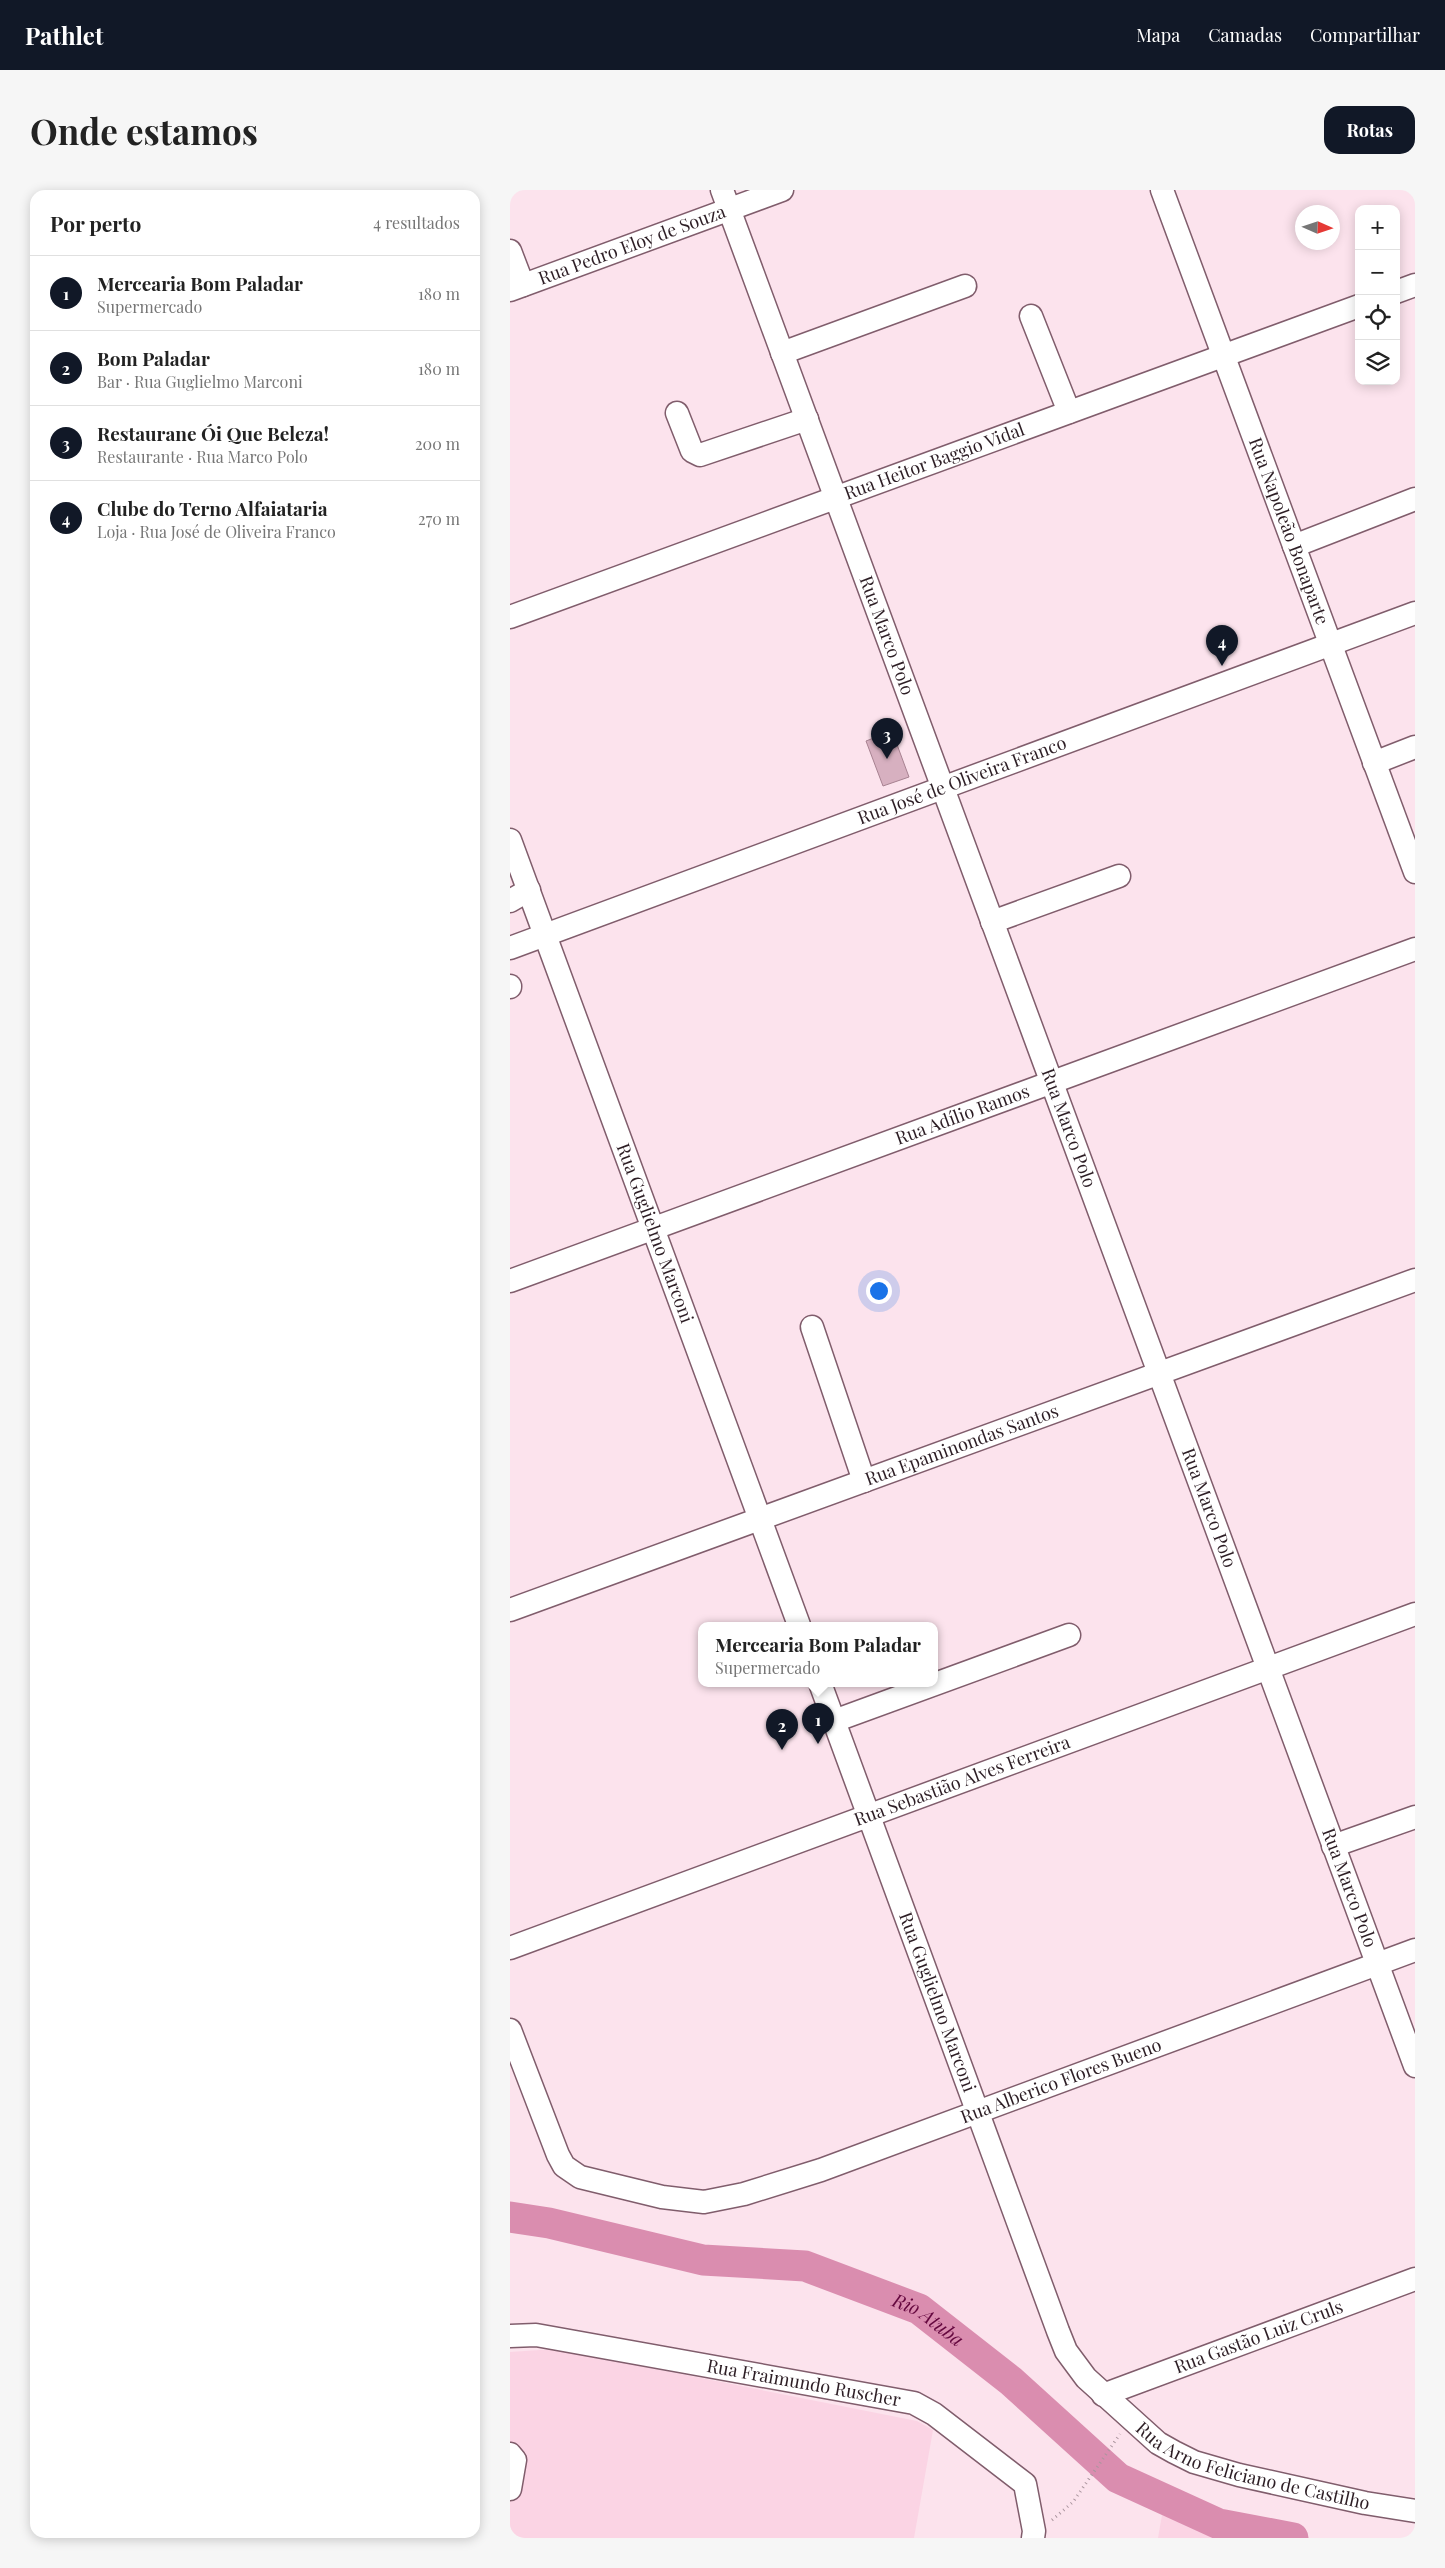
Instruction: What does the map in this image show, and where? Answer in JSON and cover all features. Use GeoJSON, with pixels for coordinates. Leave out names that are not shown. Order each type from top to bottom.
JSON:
{"type":"FeatureCollection","features":[{"type":"Feature","properties":{"kind":"street","name":"Rua Pedro Eloy de Souza"},"geometry":{"type":"LineString","coordinates":[[516,288],[725,200],[782,190]]}},
{"type":"Feature","properties":{"kind":"street","name":"Rua Napoleão Bonaparte"},"geometry":{"type":"LineString","coordinates":[[1162,190],[1415,872]]}},
{"type":"Feature","properties":{"kind":"street","name":"Rua Marco Polo"},"geometry":{"type":"LineString","coordinates":[[725,200],[1415,2066]]}},
{"type":"Feature","properties":{"kind":"street"},"geometry":{"type":"LineString","coordinates":[[510,252],[516,288]]}},
{"type":"Feature","properties":{"kind":"street"},"geometry":{"type":"LineString","coordinates":[[1400,291],[1415,285]]}},
{"type":"Feature","properties":{"kind":"street"},"geometry":{"type":"LineString","coordinates":[[782,352],[964,286]]}},
{"type":"Feature","properties":{"kind":"street","name":"Rua Heitor Baggio Vidal"},"geometry":{"type":"LineString","coordinates":[[510,617],[1355,307]]}},
{"type":"Feature","properties":{"kind":"street"},"geometry":{"type":"LineString","coordinates":[[1031,316],[1069,412]]}},
{"type":"Feature","properties":{"kind":"street"},"geometry":{"type":"LineString","coordinates":[[677,413],[692,451],[700,455],[807,419]]}},
{"type":"Feature","properties":{"kind":"street"},"geometry":{"type":"LineString","coordinates":[[1294,546],[1415,499]]}},
{"type":"Feature","properties":{"kind":"street","name":"Rua José de Oliveira Franco"},"geometry":{"type":"LineString","coordinates":[[513,943],[545,935],[1415,613]]}},
{"type":"Feature","properties":{"kind":"street"},"geometry":{"type":"LineString","coordinates":[[1374,763],[1415,746]]}},
{"type":"Feature","properties":{"kind":"street","name":"Rua Guglielmo Marconi"},"geometry":{"type":"LineString","coordinates":[[510,840],[519,896],[545,935],[798,1622]]}},
{"type":"Feature","properties":{"kind":"street"},"geometry":{"type":"LineString","coordinates":[[992,922],[1119,876]]}},
{"type":"Feature","properties":{"kind":"street","name":"Rua Adílio Ramos"},"geometry":{"type":"LineString","coordinates":[[510,1281],[1415,949]]}},
{"type":"Feature","properties":{"kind":"street","name":"Rua Epaminondas Santos"},"geometry":{"type":"LineString","coordinates":[[510,1610],[1415,1280]]}},
{"type":"Feature","properties":{"kind":"street"},"geometry":{"type":"LineString","coordinates":[[812,1327],[864,1481]]}},
{"type":"Feature","properties":{"kind":"street","name":"Rua Sebastião Alves Ferreira"},"geometry":{"type":"LineString","coordinates":[[510,1948],[1415,1614]]}},
{"type":"Feature","properties":{"kind":"street"},"geometry":{"type":"LineString","coordinates":[[938,1683],[1069,1635]]}},
{"type":"Feature","properties":{"kind":"street","name":"Rua Guglielmo Marconi"},"geometry":{"type":"LineString","coordinates":[[821,1687],[1066,2351],[1075,2366],[1103,2395]]}},
{"type":"Feature","properties":{"kind":"street"},"geometry":{"type":"LineString","coordinates":[[834,1721],[927,1687]]}},
{"type":"Feature","properties":{"kind":"street"},"geometry":{"type":"LineString","coordinates":[[1334,1846],[1415,1817]]}},
{"type":"Feature","properties":{"kind":"street","name":"Rua Alberico Flores Bueno"},"geometry":{"type":"LineString","coordinates":[[510,2030],[552,2142],[564,2166],[580,2177],[592,2181],[662,2197],[704,2202],[744,2194],[795,2179],[1415,1950]]}},
{"type":"Feature","properties":{"kind":"street","name":"Rua Gastão Luiz Cruls"},"geometry":{"type":"LineString","coordinates":[[1103,2395],[1415,2278]]}},
{"type":"Feature","properties":{"kind":"street","name":"Rua Fraimundo Ruscher"},"geometry":{"type":"LineString","coordinates":[[510,2336],[536,2335],[914,2403],[934,2414],[1025,2484],[1034,2534]]}},
{"type":"Feature","properties":{"kind":"street","name":"Rua Arno Feliciano de Castilho"},"geometry":{"type":"LineString","coordinates":[[1103,2395],[1158,2443],[1194,2462],[1239,2475],[1355,2501],[1415,2510]]}},
{"type":"Feature","properties":{"kind":"street"},"geometry":{"type":"LineString","coordinates":[[510,2454],[515,2460],[510,2489]]}},
{"type":"Feature","properties":{"kind":"path"},"geometry":{"type":"LineString","coordinates":[[1034,2534],[1059,2516],[1088,2482],[1114,2441]]}},
{"type":"Feature","properties":{"kind":"shaded area"},"geometry":{"type":"Polygon","coordinates":[[[555,2349],[917,2421],[933,2430],[914,2538],[510,2538],[510,2352],[555,2349]]]}},
{"type":"Feature","properties":{"kind":"shaded area"},"geometry":{"type":"Polygon","coordinates":[[[1162,2515],[1223,2538],[1158,2538],[1162,2515]]]}},
{"type":"Feature","properties":{"kind":"building"},"geometry":{"type":"Polygon","coordinates":[[[892,731],[909,777],[883,786],[866,741],[892,731]]]}},
{"type":"Feature","properties":{"kind":"waterway","name":"Rio Atuba"},"geometry":{"type":"LineString","coordinates":[[510,2217],[549,2223],[703,2260],[805,2266],[919,2309],[1011,2381],[1118,2478],[1219,2524],[1293,2538]]}},
{"type":"Feature","properties":{"kind":"place","name":"Clube do Terno Alfaiataria"},"geometry":{"type":"Point","coordinates":[1222,666]}},
{"type":"Feature","properties":{"kind":"place","name":"Restaurane Ói Que Beleza!"},"geometry":{"type":"Point","coordinates":[887,759]}},
{"type":"Feature","properties":{"kind":"place","name":"Mercearia Bom Paladar"},"geometry":{"type":"Point","coordinates":[818,1744]}},
{"type":"Feature","properties":{"kind":"place","name":"Bom Paladar"},"geometry":{"type":"Point","coordinates":[782,1750]}}]}
